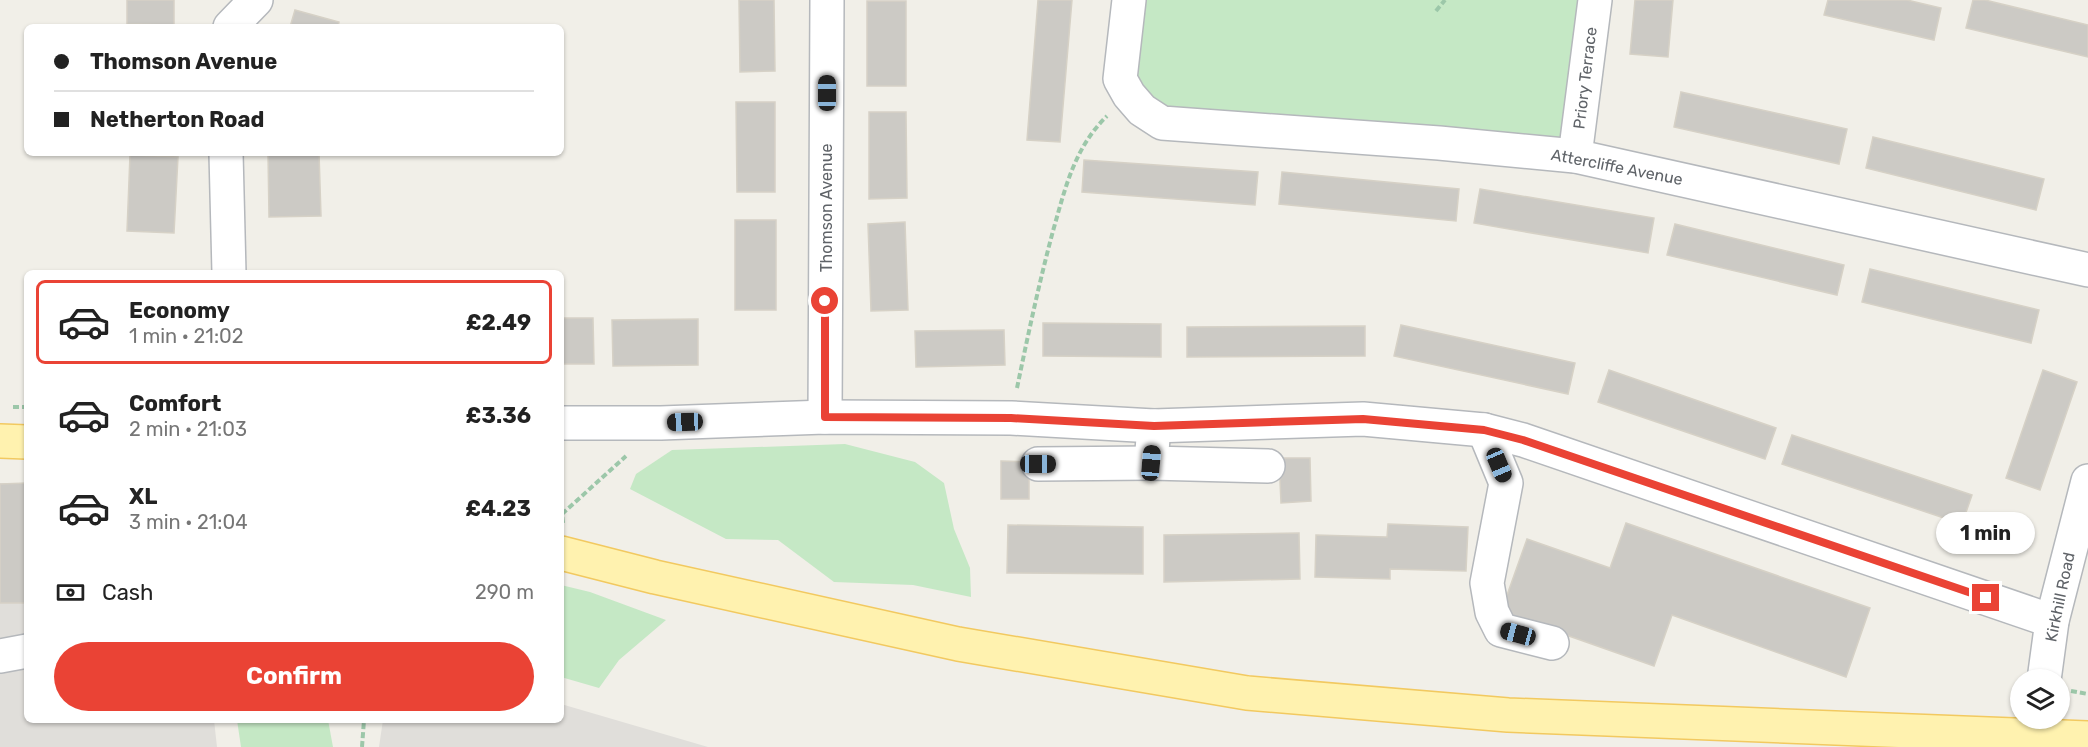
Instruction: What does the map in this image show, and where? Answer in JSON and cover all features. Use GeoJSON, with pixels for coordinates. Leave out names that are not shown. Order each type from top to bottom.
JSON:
{"type":"FeatureCollection","features":[{"type":"Feature","properties":{"kind":"main road"},"geometry":{"type":"LineString","coordinates":[[0,441],[24,442]]}},
{"type":"Feature","properties":{"kind":"main road"},"geometry":{"type":"LineString","coordinates":[[564,554],[655,577],[958,644],[1247,693],[1508,715],[2010,727]]}},
{"type":"Feature","properties":{"kind":"main road"},"geometry":{"type":"LineString","coordinates":[[2043,729],[2088,738]]}},
{"type":"Feature","properties":{"kind":"street"},"geometry":{"type":"LineString","coordinates":[[224,0],[224,24]]}},
{"type":"Feature","properties":{"kind":"street"},"geometry":{"type":"LineString","coordinates":[[233,24],[256,0]]}},
{"type":"Feature","properties":{"kind":"street","name":"Thomson Avenue"},"geometry":{"type":"LineString","coordinates":[[825,417],[827,0]]}},
{"type":"Feature","properties":{"kind":"street"},"geometry":{"type":"LineString","coordinates":[[1129,0],[1120,80],[1135,102]]}},
{"type":"Feature","properties":{"kind":"street","name":"Priory Terrace"},"geometry":{"type":"LineString","coordinates":[[1575,156],[1595,0]]}},
{"type":"Feature","properties":{"kind":"street","name":"Attercliffe Avenue"},"geometry":{"type":"LineString","coordinates":[[1135,102],[1162,123],[1439,143],[1575,156],[2088,270]]}},
{"type":"Feature","properties":{"kind":"street"},"geometry":{"type":"LineString","coordinates":[[226,156],[229,270]]}},
{"type":"Feature","properties":{"kind":"street"},"geometry":{"type":"LineString","coordinates":[[564,423],[661,423],[825,417],[1011,418],[1154,426],[1363,419],[1484,430],[1523,440],[2052,621]]}},
{"type":"Feature","properties":{"kind":"street"},"geometry":{"type":"LineString","coordinates":[[1151,463],[1154,426]]}},
{"type":"Feature","properties":{"kind":"street"},"geometry":{"type":"LineString","coordinates":[[1484,430],[1506,483],[1487,583],[1492,612],[1501,630],[1552,644]]}},
{"type":"Feature","properties":{"kind":"street"},"geometry":{"type":"LineString","coordinates":[[1038,464],[1151,463],[1268,466]]}},
{"type":"Feature","properties":{"kind":"street","name":"Kirkhill Road"},"geometry":{"type":"LineString","coordinates":[[2045,669],[2052,621],[2088,481]]}},
{"type":"Feature","properties":{"kind":"street"},"geometry":{"type":"LineString","coordinates":[[0,657],[24,652]]}},
{"type":"Feature","properties":{"kind":"path"},"geometry":{"type":"LineString","coordinates":[[1436,11],[1445,0]]}},
{"type":"Feature","properties":{"kind":"path"},"geometry":{"type":"LineString","coordinates":[[1011,418],[1038,285],[1070,170],[1097,126],[1135,102]]}},
{"type":"Feature","properties":{"kind":"path"},"geometry":{"type":"LineString","coordinates":[[564,512],[661,423]]}},
{"type":"Feature","properties":{"kind":"path"},"geometry":{"type":"LineString","coordinates":[[362,747],[364,723]]}},
{"type":"Feature","properties":{"kind":"shaded area"},"geometry":{"type":"Polygon","coordinates":[[[0,483],[24,484],[24,723],[214,723],[217,747],[0,747],[0,483]]]}},
{"type":"Feature","properties":{"kind":"shaded area"},"geometry":{"type":"Polygon","coordinates":[[[564,705],[708,747],[379,747],[383,723],[564,723],[564,705]]]}},
{"type":"Feature","properties":{"kind":"green space"},"geometry":{"type":"Polygon","coordinates":[[[1136,0],[1588,0],[1569,147],[1169,115],[1134,90],[1136,0]]]}},
{"type":"Feature","properties":{"kind":"green space"},"geometry":{"type":"Polygon","coordinates":[[[845,444],[915,462],[944,483],[954,529],[970,568],[971,597],[913,585],[834,582],[778,540],[726,539],[630,489],[636,474],[672,450],[845,444]]]}},
{"type":"Feature","properties":{"kind":"green space"},"geometry":{"type":"Polygon","coordinates":[[[564,586],[590,592],[666,620],[619,660],[599,688],[564,678],[564,586]]]}},
{"type":"Feature","properties":{"kind":"green space"},"geometry":{"type":"Polygon","coordinates":[[[237,723],[329,723],[333,747],[241,747],[237,723]]]}},
{"type":"Feature","properties":{"kind":"building"},"geometry":{"type":"Polygon","coordinates":[[[127,0],[174,0],[174,24],[127,24],[127,0]]]}},
{"type":"Feature","properties":{"kind":"building"},"geometry":{"type":"Polygon","coordinates":[[[739,0],[774,0],[775,71],[740,72],[739,0]]]}},
{"type":"Feature","properties":{"kind":"building"},"geometry":{"type":"Polygon","coordinates":[[[1038,0],[1072,0],[1060,142],[1027,140],[1038,0]]]}},
{"type":"Feature","properties":{"kind":"building"},"geometry":{"type":"Polygon","coordinates":[[[1635,0],[1673,0],[1668,57],[1630,54],[1635,0]]]}},
{"type":"Feature","properties":{"kind":"building"},"geometry":{"type":"Polygon","coordinates":[[[1828,0],[1907,0],[1941,8],[1934,40],[1824,15],[1828,0]]]}},
{"type":"Feature","properties":{"kind":"building"},"geometry":{"type":"Polygon","coordinates":[[[1973,0],[1985,0],[2088,25],[2088,57],[1966,28],[1973,0]]]}},
{"type":"Feature","properties":{"kind":"building"},"geometry":{"type":"Polygon","coordinates":[[[867,1],[906,1],[906,86],[867,86],[867,1]]]}},
{"type":"Feature","properties":{"kind":"building"},"geometry":{"type":"Polygon","coordinates":[[[295,10],[339,22],[339,24],[291,24],[295,10]]]}},
{"type":"Feature","properties":{"kind":"building"},"geometry":{"type":"Polygon","coordinates":[[[1681,92],[1847,129],[1839,164],[1674,127],[1681,92]]]}},
{"type":"Feature","properties":{"kind":"building"},"geometry":{"type":"Polygon","coordinates":[[[736,102],[775,102],[775,192],[737,192],[736,102]]]}},
{"type":"Feature","properties":{"kind":"building"},"geometry":{"type":"Polygon","coordinates":[[[869,112],[906,112],[907,198],[869,199],[869,112]]]}},
{"type":"Feature","properties":{"kind":"building"},"geometry":{"type":"Polygon","coordinates":[[[1873,137],[2044,179],[2036,210],[1866,168],[1873,137]]]}},
{"type":"Feature","properties":{"kind":"building"},"geometry":{"type":"Polygon","coordinates":[[[130,156],[178,157],[174,233],[127,231],[130,156]]]}},
{"type":"Feature","properties":{"kind":"building"},"geometry":{"type":"Polygon","coordinates":[[[268,156],[319,156],[321,216],[269,217],[268,156]]]}},
{"type":"Feature","properties":{"kind":"building"},"geometry":{"type":"Polygon","coordinates":[[[1084,160],[1258,172],[1255,205],[1082,192],[1084,160]]]}},
{"type":"Feature","properties":{"kind":"building"},"geometry":{"type":"Polygon","coordinates":[[[1282,172],[1459,189],[1456,221],[1279,204],[1282,172]]]}},
{"type":"Feature","properties":{"kind":"building"},"geometry":{"type":"Polygon","coordinates":[[[1480,189],[1654,218],[1648,253],[1474,223],[1480,189]]]}},
{"type":"Feature","properties":{"kind":"building"},"geometry":{"type":"Polygon","coordinates":[[[735,220],[776,220],[776,310],[735,310],[735,220]]]}},
{"type":"Feature","properties":{"kind":"building"},"geometry":{"type":"Polygon","coordinates":[[[905,222],[908,310],[871,311],[868,224],[905,222]]]}},
{"type":"Feature","properties":{"kind":"building"},"geometry":{"type":"Polygon","coordinates":[[[1675,224],[1844,265],[1837,295],[1667,255],[1675,224]]]}},
{"type":"Feature","properties":{"kind":"building"},"geometry":{"type":"Polygon","coordinates":[[[1870,269],[2039,310],[2031,343],[1862,302],[1870,269]]]}},
{"type":"Feature","properties":{"kind":"building"},"geometry":{"type":"Polygon","coordinates":[[[564,318],[593,318],[594,364],[564,364],[564,318]]]}},
{"type":"Feature","properties":{"kind":"building"},"geometry":{"type":"Polygon","coordinates":[[[698,319],[698,365],[613,366],[612,320],[698,319]]]}},
{"type":"Feature","properties":{"kind":"building"},"geometry":{"type":"Polygon","coordinates":[[[1043,323],[1161,324],[1161,357],[1043,356],[1043,323]]]}},
{"type":"Feature","properties":{"kind":"building"},"geometry":{"type":"Polygon","coordinates":[[[1401,325],[1575,363],[1568,394],[1394,356],[1401,325]]]}},
{"type":"Feature","properties":{"kind":"building"},"geometry":{"type":"Polygon","coordinates":[[[1365,326],[1365,356],[1187,357],[1187,327],[1365,326]]]}},
{"type":"Feature","properties":{"kind":"building"},"geometry":{"type":"Polygon","coordinates":[[[1004,330],[1005,365],[916,367],[915,331],[1004,330]]]}},
{"type":"Feature","properties":{"kind":"building"},"geometry":{"type":"Polygon","coordinates":[[[1609,370],[1776,428],[1765,459],[1598,402],[1609,370]]]}},
{"type":"Feature","properties":{"kind":"building"},"geometry":{"type":"Polygon","coordinates":[[[2043,370],[2077,382],[2040,490],[2006,478],[2043,370]]]}},
{"type":"Feature","properties":{"kind":"building"},"geometry":{"type":"Polygon","coordinates":[[[1792,435],[1972,495],[1962,524],[1782,464],[1792,435]]]}},
{"type":"Feature","properties":{"kind":"building"},"geometry":{"type":"Polygon","coordinates":[[[1279,458],[1310,458],[1311,501],[1281,503],[1279,458]]]}},
{"type":"Feature","properties":{"kind":"building"},"geometry":{"type":"Polygon","coordinates":[[[1001,461],[1029,462],[1029,499],[1001,499],[1001,461]]]}},
{"type":"Feature","properties":{"kind":"building"},"geometry":{"type":"Polygon","coordinates":[[[24,483],[24,603],[0,603],[0,484],[24,483]]]}},
{"type":"Feature","properties":{"kind":"building"},"geometry":{"type":"Polygon","coordinates":[[[1626,523],[1870,608],[1846,677],[1672,615],[1654,666],[1501,612],[1527,539],[1610,568],[1626,523]]]}},
{"type":"Feature","properties":{"kind":"building"},"geometry":{"type":"Polygon","coordinates":[[[1388,524],[1468,527],[1466,571],[1390,569],[1390,579],[1315,577],[1316,535],[1387,537],[1388,524]]]}},
{"type":"Feature","properties":{"kind":"building"},"geometry":{"type":"Polygon","coordinates":[[[1008,525],[1143,527],[1143,574],[1007,573],[1008,525]]]}},
{"type":"Feature","properties":{"kind":"building"},"geometry":{"type":"Polygon","coordinates":[[[1299,533],[1300,579],[1164,582],[1164,535],[1299,533]]]}},
{"type":"Feature","properties":{"kind":"route"},"geometry":{"type":"LineString","coordinates":[[825,301],[825,417],[1011,418],[1154,426],[1363,419],[1484,430],[1523,440],[1986,598]]}}]}
